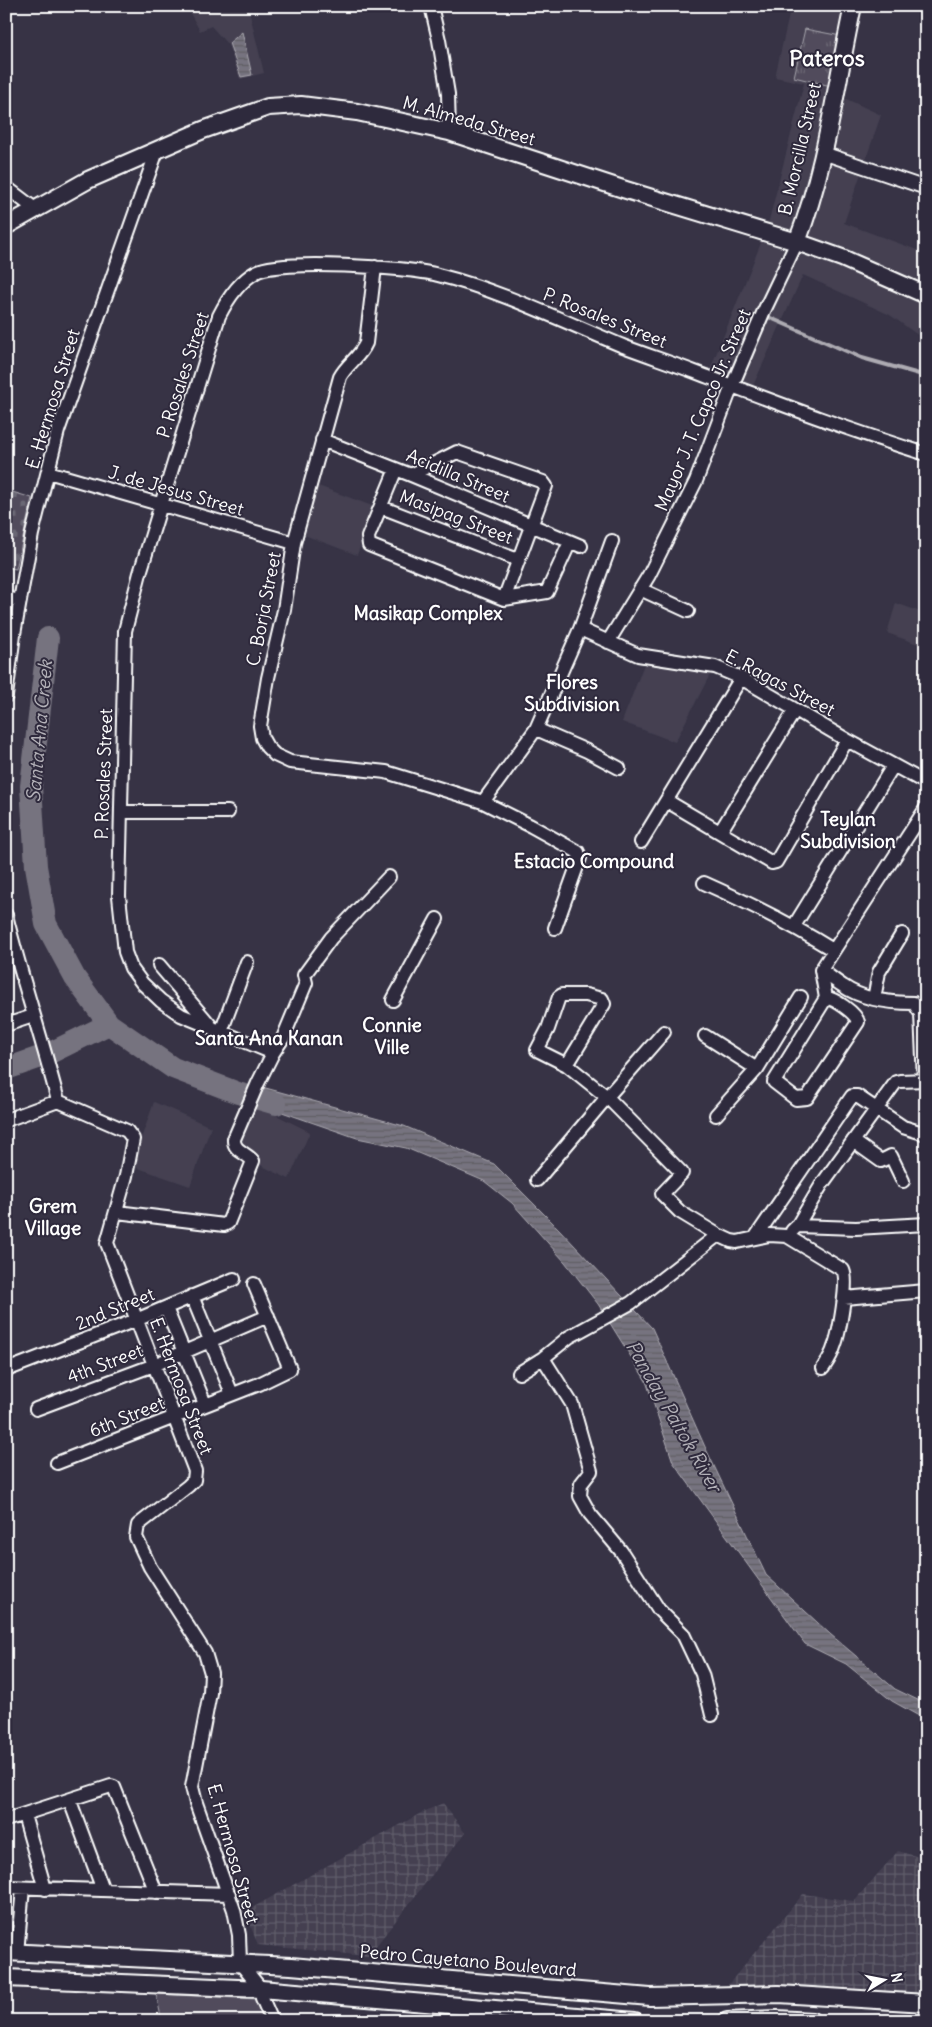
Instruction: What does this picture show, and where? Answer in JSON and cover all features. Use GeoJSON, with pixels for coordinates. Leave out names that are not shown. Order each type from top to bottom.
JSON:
{"type":"FeatureCollection","features":[{"type":"Feature","properties":{"kind":"main road","name":"B. Morcilla Street"},"geometry":{"type":"LineString","coordinates":[[797,242],[811,202],[823,153],[853,6]]}},
{"type":"Feature","properties":{"kind":"main road","name":"M. Almeda Street"},"geometry":{"type":"LineString","coordinates":[[6,226],[88,180],[158,148],[268,107],[301,105],[357,112],[449,132],[626,190],[797,242],[842,258],[926,295]]}},
{"type":"Feature","properties":{"kind":"main road","name":"Pedro Cayetano Boulevard"},"geometry":{"type":"LineString","coordinates":[[12,1952],[240,1963],[650,1997],[779,1994],[926,2003]]}},
{"type":"Feature","properties":{"kind":"main road"},"geometry":{"type":"LineString","coordinates":[[6,1978],[261,1989],[635,2021]]}},
{"type":"Feature","properties":{"kind":"main road"},"geometry":{"type":"LineString","coordinates":[[727,2021],[777,2019],[812,2021]]}},
{"type":"Feature","properties":{"kind":"street"},"geometry":{"type":"LineString","coordinates":[[431,6],[448,94],[449,132]]}},
{"type":"Feature","properties":{"kind":"street","name":"E. Hermosa Street"},"geometry":{"type":"LineString","coordinates":[[6,696],[32,534],[66,406],[158,148]]}},
{"type":"Feature","properties":{"kind":"street"},"geometry":{"type":"LineString","coordinates":[[823,153],[926,188]]}},
{"type":"Feature","properties":{"kind":"street"},"geometry":{"type":"LineString","coordinates":[[6,187],[35,209]]}},
{"type":"Feature","properties":{"kind":"street","name":"Mayor J. T. Capco Jr. Street"},"geometry":{"type":"LineString","coordinates":[[608,642],[640,588],[696,482],[732,386],[797,242]]}},
{"type":"Feature","properties":{"kind":"street","name":"P. Rosales Street"},"geometry":{"type":"LineString","coordinates":[[273,1053],[181,1015],[161,1001],[142,983],[131,968],[125,952],[119,896],[125,631],[140,573],[219,316],[226,302],[236,290],[256,272],[270,267],[375,267],[436,274],[501,294],[568,324],[844,428],[926,454]]}},
{"type":"Feature","properties":{"kind":"street","name":"C. Borja Street"},"geometry":{"type":"LineString","coordinates":[[375,267],[366,344],[363,351],[345,368],[340,377],[294,543],[284,610],[268,678],[260,726],[262,738],[267,747],[276,755],[290,762],[386,772],[483,802],[531,826],[580,855],[555,928]]}},
{"type":"Feature","properties":{"kind":"street","name":"Acidilla Street"},"geometry":{"type":"LineString","coordinates":[[322,440],[575,544],[547,592],[504,599]]}},
{"type":"Feature","properties":{"kind":"street"},"geometry":{"type":"LineString","coordinates":[[396,469],[367,541],[369,545],[504,599],[546,491],[546,486],[543,482],[457,452],[411,475]]}},
{"type":"Feature","properties":{"kind":"street","name":"J. de Jesus Street"},"geometry":{"type":"LineString","coordinates":[[48,472],[160,506],[294,543]]}},
{"type":"Feature","properties":{"kind":"street","name":"Masipag Street"},"geometry":{"type":"LineString","coordinates":[[381,507],[518,560]]}},
{"type":"Feature","properties":{"kind":"street"},"geometry":{"type":"LineString","coordinates":[[483,802],[536,728],[580,629],[612,541]]}},
{"type":"Feature","properties":{"kind":"street"},"geometry":{"type":"LineString","coordinates":[[640,588],[688,610]]}},
{"type":"Feature","properties":{"kind":"street"},"geometry":{"type":"LineString","coordinates":[[6,598],[20,601]]}},
{"type":"Feature","properties":{"kind":"street","name":"E. Ragas Street"},"geometry":{"type":"LineString","coordinates":[[580,629],[638,655],[715,667],[741,678],[847,740],[926,783]]}},
{"type":"Feature","properties":{"kind":"street"},"geometry":{"type":"LineString","coordinates":[[642,842],[741,678]]}},
{"type":"Feature","properties":{"kind":"street"},"geometry":{"type":"LineString","coordinates":[[720,832],[795,710]]}},
{"type":"Feature","properties":{"kind":"street"},"geometry":{"type":"LineString","coordinates":[[536,728],[587,751],[618,768]]}},
{"type":"Feature","properties":{"kind":"street"},"geometry":{"type":"LineString","coordinates":[[667,801],[768,862],[776,862],[847,740]]}},
{"type":"Feature","properties":{"kind":"street"},"geometry":{"type":"LineString","coordinates":[[794,926],[893,766]]}},
{"type":"Feature","properties":{"kind":"street"},"geometry":{"type":"LineString","coordinates":[[826,998],[830,998],[851,1013],[857,1018],[858,1022],[807,1098],[796,1099],[774,1082],[826,998],[821,970],[926,808]]}},
{"type":"Feature","properties":{"kind":"street"},"geometry":{"type":"LineString","coordinates":[[121,812],[228,812]]}},
{"type":"Feature","properties":{"kind":"street"},"geometry":{"type":"LineString","coordinates":[[117,1212],[227,1224],[253,1161],[236,1148],[234,1142],[258,1083],[283,1038],[306,983],[304,975],[330,938],[389,877]]}},
{"type":"Feature","properties":{"kind":"street"},"geometry":{"type":"LineString","coordinates":[[704,883],[794,926],[833,950]]}},
{"type":"Feature","properties":{"kind":"street"},"geometry":{"type":"LineString","coordinates":[[6,915],[8,929],[58,1101],[6,1120]]}},
{"type":"Feature","properties":{"kind":"street"},"geometry":{"type":"LineString","coordinates":[[393,1000],[437,919]]}},
{"type":"Feature","properties":{"kind":"street"},"geometry":{"type":"LineString","coordinates":[[874,999],[879,972],[902,934]]}},
{"type":"Feature","properties":{"kind":"street"},"geometry":{"type":"LineString","coordinates":[[159,964],[217,1031],[247,962]]}},
{"type":"Feature","properties":{"kind":"street"},"geometry":{"type":"LineString","coordinates":[[786,1236],[796,1226],[822,1184],[897,1081],[925,1080],[919,1008],[914,1003],[888,1002],[874,999],[844,987],[821,970]]}},
{"type":"Feature","properties":{"kind":"street"},"geometry":{"type":"LineString","coordinates":[[567,1065],[604,1004],[602,999],[586,995],[562,995],[557,1000],[553,1016],[537,1050],[567,1065],[607,1097],[682,1173],[662,1194],[680,1212],[718,1235],[735,1242],[768,1235],[786,1236],[843,1270],[846,1276],[844,1298],[835,1347],[824,1368]]}},
{"type":"Feature","properties":{"kind":"street"},"geometry":{"type":"LineString","coordinates":[[716,1114],[757,1070],[800,998]]}},
{"type":"Feature","properties":{"kind":"street"},"geometry":{"type":"LineString","coordinates":[[6,1024],[33,1016]]}},
{"type":"Feature","properties":{"kind":"street"},"geometry":{"type":"LineString","coordinates":[[538,1180],[664,1032]]}},
{"type":"Feature","properties":{"kind":"street"},"geometry":{"type":"LineString","coordinates":[[705,1036],[757,1070]]}},
{"type":"Feature","properties":{"kind":"street"},"geometry":{"type":"LineString","coordinates":[[754,1238],[850,1097],[857,1096],[903,1127],[926,1134]]}},
{"type":"Feature","properties":{"kind":"street","name":"E. Hermosa Street"},"geometry":{"type":"LineString","coordinates":[[58,1101],[127,1131],[133,1139],[117,1212],[107,1243],[195,1471],[194,1480],[188,1486],[138,1525],[136,1537],[150,1566],[205,1653],[211,1673],[210,1694],[192,1787],[229,1894],[239,1935],[240,1963]]}},
{"type":"Feature","properties":{"kind":"street"},"geometry":{"type":"LineString","coordinates":[[853,1141],[881,1161],[891,1156],[902,1181]]}},
{"type":"Feature","properties":{"kind":"street"},"geometry":{"type":"LineString","coordinates":[[796,1226],[856,1228],[926,1224]]}},
{"type":"Feature","properties":{"kind":"street"},"geometry":{"type":"LineString","coordinates":[[518,1373],[543,1358],[569,1337],[631,1303],[718,1235]]}},
{"type":"Feature","properties":{"kind":"street","name":"2nd Street"},"geometry":{"type":"LineString","coordinates":[[9,1369],[136,1320],[234,1279]]}},
{"type":"Feature","properties":{"kind":"street","name":"6th Street"},"geometry":{"type":"LineString","coordinates":[[58,1463],[290,1370],[254,1284]]}},
{"type":"Feature","properties":{"kind":"street"},"geometry":{"type":"LineString","coordinates":[[844,1298],[926,1291]]}},
{"type":"Feature","properties":{"kind":"street"},"geometry":{"type":"LineString","coordinates":[[192,1296],[232,1394]]}},
{"type":"Feature","properties":{"kind":"street"},"geometry":{"type":"LineString","coordinates":[[166,1308],[205,1404]]}},
{"type":"Feature","properties":{"kind":"street","name":"4th Street"},"geometry":{"type":"LineString","coordinates":[[36,1409],[154,1364],[268,1316]]}},
{"type":"Feature","properties":{"kind":"street"},"geometry":{"type":"LineString","coordinates":[[543,1358],[572,1404],[591,1471],[581,1484],[580,1496],[594,1520],[621,1551],[659,1610],[682,1634],[702,1674],[712,1715]]}},
{"type":"Feature","properties":{"kind":"street"},"geometry":{"type":"LineString","coordinates":[[6,1820],[24,1816],[111,1786],[114,1787],[156,1892]]}},
{"type":"Feature","properties":{"kind":"street"},"geometry":{"type":"LineString","coordinates":[[70,1801],[103,1890]]}},
{"type":"Feature","properties":{"kind":"street"},"geometry":{"type":"LineString","coordinates":[[24,1816],[45,1889]]}},
{"type":"Feature","properties":{"kind":"street"},"geometry":{"type":"LineString","coordinates":[[6,1887],[229,1894]]}},
{"type":"Feature","properties":{"kind":"street"},"geometry":{"type":"LineString","coordinates":[[12,1952],[23,1888]]}},
{"type":"Feature","properties":{"kind":"street"},"geometry":{"type":"LineString","coordinates":[[240,1963],[261,1989],[262,1998],[272,2021]]}},
{"type":"Feature","properties":{"kind":"shaded area"},"geometry":{"type":"Polygon","coordinates":[[[186,6],[248,6],[264,73],[240,79],[228,45],[211,26],[200,31],[186,6]]]}},
{"type":"Feature","properties":{"kind":"shaded area"},"geometry":{"type":"Polygon","coordinates":[[[791,6],[861,6],[842,97],[881,115],[844,223],[917,250],[926,236],[926,341],[890,315],[803,275],[752,388],[709,372],[767,228],[804,83],[775,77],[791,6]]]}},
{"type":"Feature","properties":{"kind":"shaded area"},"geometry":{"type":"Polygon","coordinates":[[[313,484],[375,507],[357,555],[299,533],[313,484]]]}},
{"type":"Feature","properties":{"kind":"shaded area"},"geometry":{"type":"Polygon","coordinates":[[[896,603],[926,614],[926,647],[887,633],[896,603]]]}},
{"type":"Feature","properties":{"kind":"shaded area"},"geometry":{"type":"Polygon","coordinates":[[[646,659],[715,665],[675,742],[622,722],[646,659]]]}},
{"type":"Feature","properties":{"kind":"shaded area"},"geometry":{"type":"Polygon","coordinates":[[[154,1102],[211,1127],[190,1186],[135,1167],[135,1156],[154,1102]]]}},
{"type":"Feature","properties":{"kind":"shaded area"},"geometry":{"type":"Polygon","coordinates":[[[254,1104],[310,1132],[289,1179],[256,1163],[239,1145],[254,1104]]]}},
{"type":"Feature","properties":{"kind":"shaded area"},"geometry":{"type":"Polygon","coordinates":[[[443,1803],[465,1833],[368,1956],[258,1945],[245,1912],[421,1813],[443,1803]]]}},
{"type":"Feature","properties":{"kind":"shaded area"},"geometry":{"type":"Polygon","coordinates":[[[898,1851],[926,1859],[926,1994],[773,1984],[727,1986],[803,1894],[854,1901],[898,1851]]]}},
{"type":"Feature","properties":{"kind":"green space"},"geometry":{"type":"Polygon","coordinates":[[[805,29],[841,36],[831,86],[794,77],[805,29]]]}},
{"type":"Feature","properties":{"kind":"green space"},"geometry":{"type":"Polygon","coordinates":[[[6,490],[32,498],[16,569],[6,567],[6,490]]]}},
{"type":"Feature","properties":{"kind":"green space"},"geometry":{"type":"Polygon","coordinates":[[[156,1994],[257,1999],[268,2021],[162,2021],[156,1994]]]}},
{"type":"Feature","properties":{"kind":"water"},"geometry":{"type":"Polygon","coordinates":[[[242,32],[252,75],[241,77],[229,43],[242,32]]]}},
{"type":"Feature","properties":{"kind":"water","name":"Panday Paltok River"},"geometry":{"type":"Polygon","coordinates":[[[262,1087],[404,1126],[494,1164],[559,1229],[652,1328],[706,1449],[766,1575],[830,1634],[895,1689],[926,1704],[926,1720],[892,1701],[846,1664],[805,1644],[673,1462],[646,1381],[598,1304],[565,1262],[512,1203],[484,1181],[406,1148],[357,1138],[256,1103],[262,1087]]]}},
{"type":"Feature","properties":{"kind":"waterway","name":"Santa Ana Creek"},"geometry":{"type":"LineString","coordinates":[[766,316],[862,358],[926,376]]}},
{"type":"Feature","properties":{"kind":"waterway","name":"Santa Ana Creek"},"geometry":{"type":"LineString","coordinates":[[48,638],[31,786],[36,866],[46,924],[75,978],[109,1024],[173,1068],[238,1093],[276,1104]]}},
{"type":"Feature","properties":{"kind":"waterway"},"geometry":{"type":"LineString","coordinates":[[6,1069],[46,1055],[109,1024]]}},
{"type":"Feature","properties":{"kind":"district","name":"Pateros"},"geometry":{"type":"Point","coordinates":[827,58]}},
{"type":"Feature","properties":{"kind":"district","name":"Masikap Complex"},"geometry":{"type":"Point","coordinates":[428,613]}},
{"type":"Feature","properties":{"kind":"district","name":"Flores Subdivision"},"geometry":{"type":"Point","coordinates":[572,693]}},
{"type":"Feature","properties":{"kind":"district","name":"Teylan Subdivision"},"geometry":{"type":"Point","coordinates":[848,830]}},
{"type":"Feature","properties":{"kind":"district","name":"Estacio Compound"},"geometry":{"type":"Point","coordinates":[594,861]}},
{"type":"Feature","properties":{"kind":"district","name":"Connie Ville"},"geometry":{"type":"Point","coordinates":[392,1036]}},
{"type":"Feature","properties":{"kind":"district","name":"Santa Ana Kanan"},"geometry":{"type":"Point","coordinates":[269,1038]}},
{"type":"Feature","properties":{"kind":"district","name":"Grem Village"},"geometry":{"type":"Point","coordinates":[53,1217]}}]}
